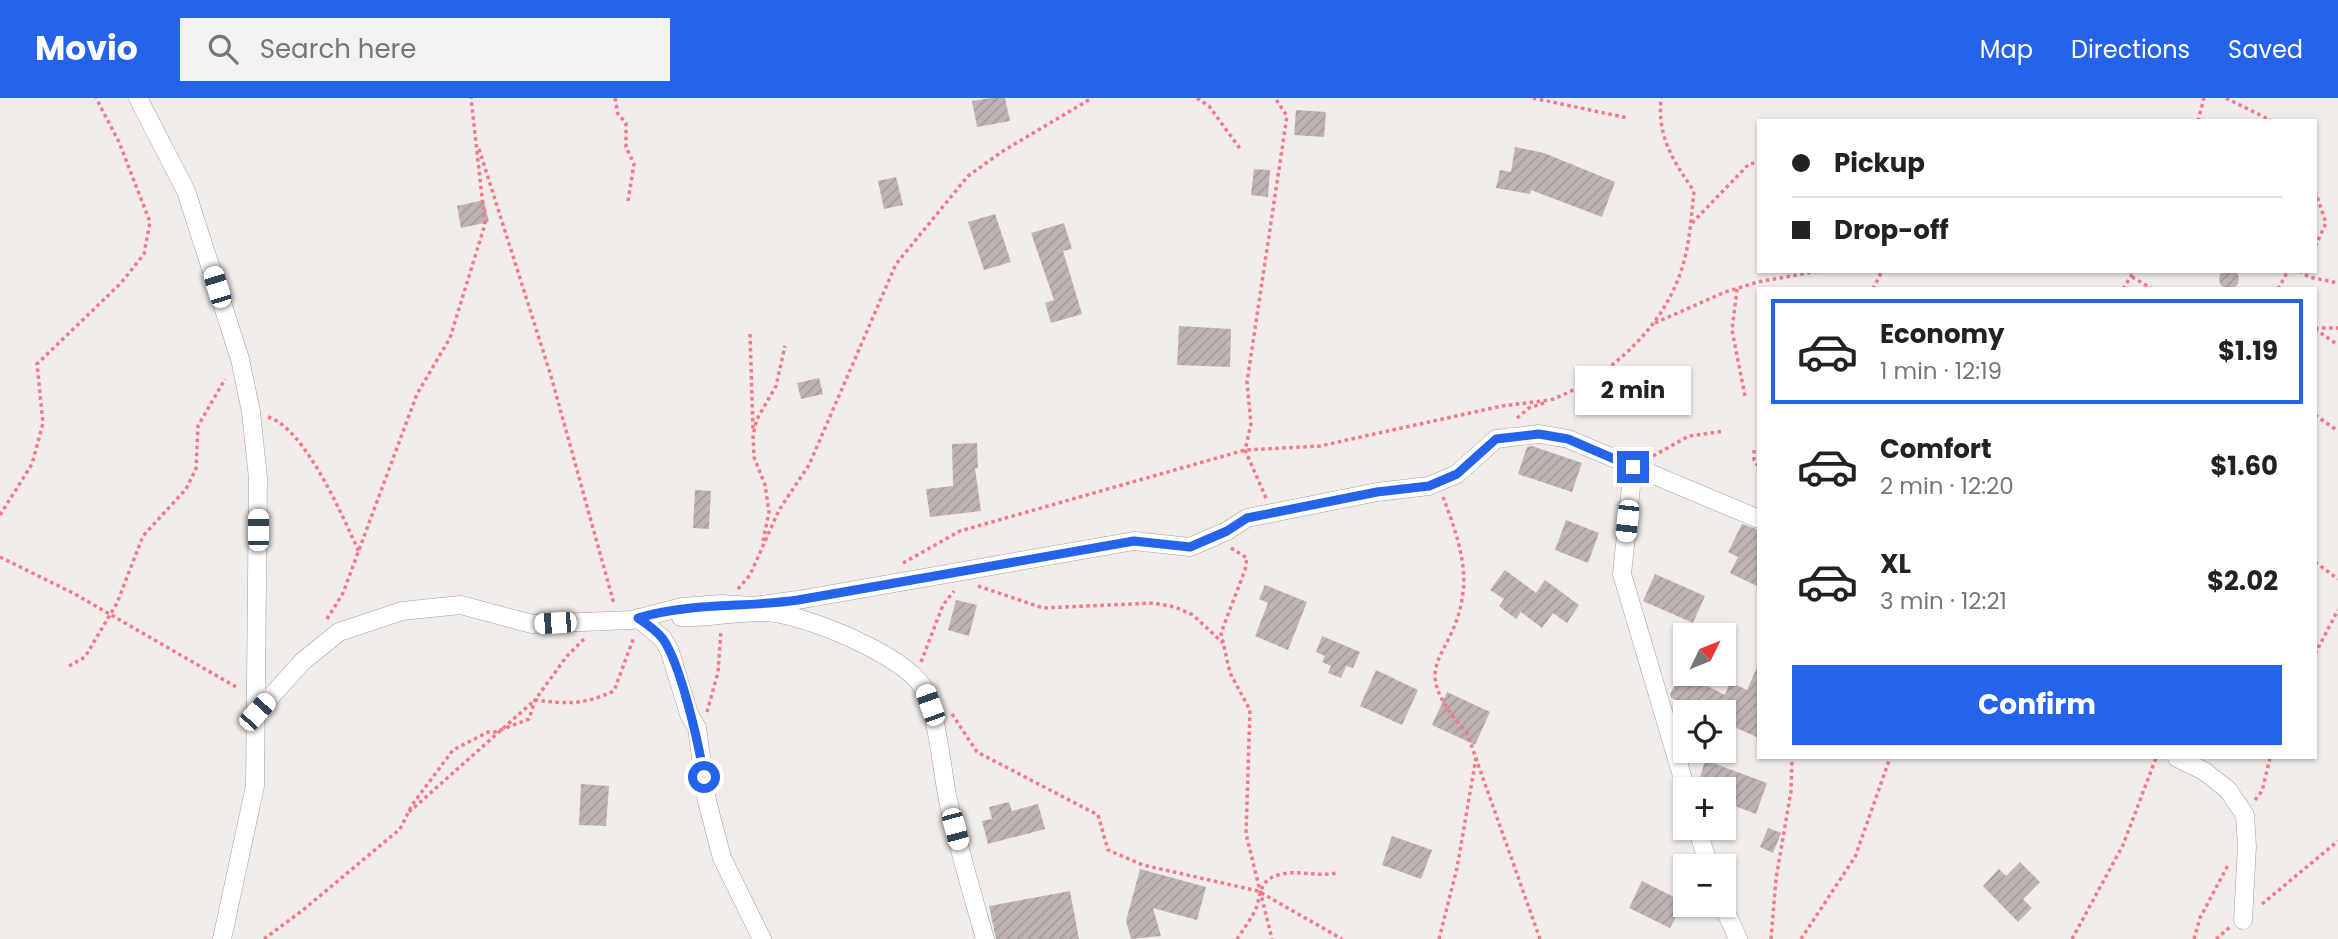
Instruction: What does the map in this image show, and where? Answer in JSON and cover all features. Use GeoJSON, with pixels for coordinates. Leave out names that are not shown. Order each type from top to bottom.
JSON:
{"type":"FeatureCollection","features":[{"type":"Feature","properties":{"kind":"street"},"geometry":{"type":"LineString","coordinates":[[138,98],[187,191],[240,359],[251,412],[258,478],[255,786],[222,939]]}},
{"type":"Feature","properties":{"kind":"street"},"geometry":{"type":"LineString","coordinates":[[257,712],[302,662],[339,632],[402,611],[461,605],[532,624],[603,621],[754,606],[1134,541],[1190,547],[1219,535],[1247,518],[1438,482],[1457,474],[1496,439],[1539,434],[1568,439],[1757,518]]}},
{"type":"Feature","properties":{"kind":"street"},"geometry":{"type":"LineString","coordinates":[[1633,467],[1622,574],[1682,777]]}},
{"type":"Feature","properties":{"kind":"street"},"geometry":{"type":"LineString","coordinates":[[726,610],[767,612],[828,629],[873,647],[909,672],[923,687],[930,705],[948,803],[985,939]]}},
{"type":"Feature","properties":{"kind":"street"},"geometry":{"type":"LineString","coordinates":[[639,618],[663,639],[697,728],[707,801],[722,858],[762,939]]}},
{"type":"Feature","properties":{"kind":"street"},"geometry":{"type":"LineString","coordinates":[[2179,759],[2212,777],[2228,790],[2245,815],[2247,846],[2243,920]]}},
{"type":"Feature","properties":{"kind":"street"},"geometry":{"type":"LineString","coordinates":[[1728,917],[1738,939]]}},
{"type":"Feature","properties":{"kind":"path"},"geometry":{"type":"LineString","coordinates":[[0,516],[32,464],[43,424],[37,364],[121,283],[144,254],[150,222],[119,142],[96,98]]}},
{"type":"Feature","properties":{"kind":"path"},"geometry":{"type":"LineString","coordinates":[[322,628],[343,593],[417,394],[450,338],[485,224],[484,190],[471,98]]}},
{"type":"Feature","properties":{"kind":"path"},"geometry":{"type":"LineString","coordinates":[[615,98],[618,114],[626,123],[626,147],[634,164],[628,201]]}},
{"type":"Feature","properties":{"kind":"path"},"geometry":{"type":"LineString","coordinates":[[697,728],[708,711],[718,672],[719,638],[726,610],[750,575],[779,510],[809,465],[839,403],[896,264],[968,176],[1003,151],[1092,98]]}},
{"type":"Feature","properties":{"kind":"path"},"geometry":{"type":"LineString","coordinates":[[1197,98],[1209,106],[1241,150]]}},
{"type":"Feature","properties":{"kind":"path"},"geometry":{"type":"LineString","coordinates":[[1273,512],[1245,450],[1251,424],[1247,382],[1287,116],[1275,98]]}},
{"type":"Feature","properties":{"kind":"path"},"geometry":{"type":"LineString","coordinates":[[1533,98],[1628,118]]}},
{"type":"Feature","properties":{"kind":"path"},"geometry":{"type":"LineString","coordinates":[[1496,439],[1529,408],[1576,390],[1598,375],[1653,324],[1666,305],[1681,272],[1694,191],[1674,162],[1659,121],[1661,98]]}},
{"type":"Feature","properties":{"kind":"path"},"geometry":{"type":"LineString","coordinates":[[2199,119],[2204,98]]}},
{"type":"Feature","properties":{"kind":"path"},"geometry":{"type":"LineString","coordinates":[[2226,98],[2268,119]]}},
{"type":"Feature","properties":{"kind":"path"},"geometry":{"type":"LineString","coordinates":[[408,814],[495,732],[535,700],[567,656],[610,613],[609,595],[551,376],[474,134]]}},
{"type":"Feature","properties":{"kind":"path"},"geometry":{"type":"LineString","coordinates":[[1690,225],[1749,164],[1757,162]]}},
{"type":"Feature","properties":{"kind":"path"},"geometry":{"type":"LineString","coordinates":[[2317,197],[2326,223],[2317,243]]}},
{"type":"Feature","properties":{"kind":"path"},"geometry":{"type":"LineString","coordinates":[[1653,324],[1737,289],[1810,273]]}},
{"type":"Feature","properties":{"kind":"path"},"geometry":{"type":"LineString","coordinates":[[2124,287],[2133,273]]}},
{"type":"Feature","properties":{"kind":"path"},"geometry":{"type":"LineString","coordinates":[[2302,273],[2338,283]]}},
{"type":"Feature","properties":{"kind":"path"},"geometry":{"type":"LineString","coordinates":[[2132,277],[2150,287]]}},
{"type":"Feature","properties":{"kind":"path"},"geometry":{"type":"LineString","coordinates":[[1737,289],[1732,330],[1745,396]]}},
{"type":"Feature","properties":{"kind":"path"},"geometry":{"type":"LineString","coordinates":[[2317,329],[2338,328]]}},
{"type":"Feature","properties":{"kind":"path"},"geometry":{"type":"LineString","coordinates":[[2317,330],[2338,345]]}},
{"type":"Feature","properties":{"kind":"path"},"geometry":{"type":"LineString","coordinates":[[750,334],[754,457],[765,485],[769,512],[762,550]]}},
{"type":"Feature","properties":{"kind":"path"},"geometry":{"type":"LineString","coordinates":[[753,435],[757,419],[776,386],[785,346]]}},
{"type":"Feature","properties":{"kind":"path"},"geometry":{"type":"LineString","coordinates":[[69,666],[85,657],[110,615],[143,536],[186,489],[196,469],[198,426],[216,391],[240,359]]}},
{"type":"Feature","properties":{"kind":"path"},"geometry":{"type":"LineString","coordinates":[[899,566],[960,531],[1245,450],[1320,446],[1502,406],[1550,400]]}},
{"type":"Feature","properties":{"kind":"path"},"geometry":{"type":"LineString","coordinates":[[251,412],[276,419],[296,439],[325,483],[359,552]]}},
{"type":"Feature","properties":{"kind":"path"},"geometry":{"type":"LineString","coordinates":[[2317,416],[2338,431]]}},
{"type":"Feature","properties":{"kind":"path"},"geometry":{"type":"LineString","coordinates":[[1633,467],[1681,440],[1724,431]]}},
{"type":"Feature","properties":{"kind":"path"},"geometry":{"type":"LineString","coordinates":[[1754,450],[1757,464]]}},
{"type":"Feature","properties":{"kind":"path"},"geometry":{"type":"LineString","coordinates":[[1438,482],[1461,557],[1463,593],[1440,653],[1434,686],[1447,710],[1467,733],[1540,939]]}},
{"type":"Feature","properties":{"kind":"path"},"geometry":{"type":"LineString","coordinates":[[1222,547],[1240,552],[1247,558],[1221,633],[1230,673],[1250,710],[1246,834],[1272,939]]}},
{"type":"Feature","properties":{"kind":"path"},"geometry":{"type":"LineString","coordinates":[[0,557],[239,688],[257,712]]}},
{"type":"Feature","properties":{"kind":"path"},"geometry":{"type":"LineString","coordinates":[[2317,563],[2338,579]]}},
{"type":"Feature","properties":{"kind":"path"},"geometry":{"type":"LineString","coordinates":[[976,585],[1043,608],[1153,603],[1175,607],[1193,615],[1223,643]]}},
{"type":"Feature","properties":{"kind":"path"},"geometry":{"type":"LineString","coordinates":[[921,665],[924,648],[943,605],[950,593],[961,587]]}},
{"type":"Feature","properties":{"kind":"path"},"geometry":{"type":"LineString","coordinates":[[535,700],[567,704],[589,702],[614,691],[639,618],[617,611],[609,595]]}},
{"type":"Feature","properties":{"kind":"path"},"geometry":{"type":"LineString","coordinates":[[2317,650],[2338,610]]}},
{"type":"Feature","properties":{"kind":"path"},"geometry":{"type":"LineString","coordinates":[[264,939],[400,829],[453,750],[488,732],[495,732],[529,719],[535,708],[535,700]]}},
{"type":"Feature","properties":{"kind":"path"},"geometry":{"type":"LineString","coordinates":[[944,705],[977,752],[1098,815],[1108,849],[1143,865],[1258,891],[1342,939]]}},
{"type":"Feature","properties":{"kind":"path"},"geometry":{"type":"LineString","coordinates":[[1439,939],[1457,868],[1476,756]]}},
{"type":"Feature","properties":{"kind":"path"},"geometry":{"type":"LineString","coordinates":[[1772,939],[1776,879],[1791,791],[1791,759]]}},
{"type":"Feature","properties":{"kind":"path"},"geometry":{"type":"LineString","coordinates":[[1801,939],[1855,857],[1890,759]]}},
{"type":"Feature","properties":{"kind":"path"},"geometry":{"type":"LineString","coordinates":[[2072,939],[2123,845],[2156,759]]}},
{"type":"Feature","properties":{"kind":"path"},"geometry":{"type":"LineString","coordinates":[[2216,939],[2338,841]]}},
{"type":"Feature","properties":{"kind":"path"},"geometry":{"type":"LineString","coordinates":[[1237,939],[1256,907],[1258,891],[1281,874],[1323,876],[1337,873]]}},
{"type":"Feature","properties":{"kind":"building"},"geometry":{"type":"Polygon","coordinates":[[[1005,98],[1010,121],[977,127],[972,101],[1005,98]]]}},
{"type":"Feature","properties":{"kind":"building"},"geometry":{"type":"Polygon","coordinates":[[[1296,110],[1326,112],[1324,137],[1294,135],[1296,110]]]}},
{"type":"Feature","properties":{"kind":"building"},"geometry":{"type":"Polygon","coordinates":[[[1515,147],[1544,153],[1615,182],[1602,217],[1531,190],[1530,194],[1496,188],[1500,170],[1511,172],[1515,147]]]}},
{"type":"Feature","properties":{"kind":"building"},"geometry":{"type":"Polygon","coordinates":[[[1254,169],[1270,170],[1268,197],[1251,195],[1254,169]]]}},
{"type":"Feature","properties":{"kind":"building"},"geometry":{"type":"Polygon","coordinates":[[[896,177],[903,205],[884,209],[878,181],[896,177]]]}},
{"type":"Feature","properties":{"kind":"building"},"geometry":{"type":"Polygon","coordinates":[[[484,200],[489,222],[461,228],[457,206],[484,200]]]}},
{"type":"Feature","properties":{"kind":"building"},"geometry":{"type":"Polygon","coordinates":[[[995,214],[1011,262],[984,270],[968,222],[995,214]]]}},
{"type":"Feature","properties":{"kind":"building"},"geometry":{"type":"Polygon","coordinates":[[[1064,223],[1072,249],[1063,251],[1082,314],[1051,323],[1045,303],[1054,300],[1031,233],[1064,223]]]}},
{"type":"Feature","properties":{"kind":"building"},"geometry":{"type":"Polygon","coordinates":[[[2221,273],[2238,275],[2238,283],[2234,287],[2224,287],[2220,283],[2221,273]]]}},
{"type":"Feature","properties":{"kind":"building"},"geometry":{"type":"Polygon","coordinates":[[[1179,326],[1231,329],[1230,367],[1177,365],[1179,326]]]}},
{"type":"Feature","properties":{"kind":"building"},"geometry":{"type":"Polygon","coordinates":[[[819,378],[823,394],[801,399],[797,383],[819,378]]]}},
{"type":"Feature","properties":{"kind":"building"},"geometry":{"type":"Polygon","coordinates":[[[977,443],[978,468],[975,468],[981,511],[930,517],[926,489],[953,486],[952,444],[977,443]]]}},
{"type":"Feature","properties":{"kind":"building"},"geometry":{"type":"Polygon","coordinates":[[[1532,446],[1582,463],[1572,492],[1518,474],[1527,447],[1532,446]]]}},
{"type":"Feature","properties":{"kind":"building"},"geometry":{"type":"Polygon","coordinates":[[[695,490],[711,491],[709,529],[693,528],[695,490]]]}},
{"type":"Feature","properties":{"kind":"building"},"geometry":{"type":"Polygon","coordinates":[[[1566,520],[1599,533],[1588,563],[1555,550],[1566,520]]]}},
{"type":"Feature","properties":{"kind":"building"},"geometry":{"type":"Polygon","coordinates":[[[1742,524],[1757,529],[1757,586],[1730,573],[1738,557],[1728,552],[1742,524]]]}},
{"type":"Feature","properties":{"kind":"building"},"geometry":{"type":"Polygon","coordinates":[[[1505,570],[1536,593],[1545,580],[1579,605],[1567,623],[1553,613],[1542,628],[1521,612],[1516,619],[1499,606],[1504,599],[1490,590],[1505,570]]]}},
{"type":"Feature","properties":{"kind":"building"},"geometry":{"type":"Polygon","coordinates":[[[1655,574],[1705,596],[1693,623],[1643,601],[1655,574]]]}},
{"type":"Feature","properties":{"kind":"building"},"geometry":{"type":"Polygon","coordinates":[[[1265,585],[1307,602],[1288,650],[1255,636],[1268,603],[1259,599],[1265,585]]]}},
{"type":"Feature","properties":{"kind":"building"},"geometry":{"type":"Polygon","coordinates":[[[956,600],[977,605],[969,636],[948,630],[956,600]]]}},
{"type":"Feature","properties":{"kind":"building"},"geometry":{"type":"Polygon","coordinates":[[[1322,636],[1360,652],[1353,668],[1346,666],[1341,678],[1328,673],[1331,666],[1322,662],[1325,656],[1316,652],[1322,636]]]}},
{"type":"Feature","properties":{"kind":"building"},"geometry":{"type":"Polygon","coordinates":[[[1757,668],[1757,737],[1736,728],[1736,700],[1675,700],[1670,694],[1674,686],[1708,686],[1725,695],[1728,686],[1736,685],[1747,690],[1757,668]]]}},
{"type":"Feature","properties":{"kind":"building"},"geometry":{"type":"Polygon","coordinates":[[[1376,670],[1418,690],[1402,725],[1360,706],[1376,670]]]}},
{"type":"Feature","properties":{"kind":"building"},"geometry":{"type":"Polygon","coordinates":[[[1447,692],[1490,712],[1475,745],[1432,725],[1447,692]]]}},
{"type":"Feature","properties":{"kind":"building"},"geometry":{"type":"Polygon","coordinates":[[[1704,763],[1713,763],[1767,783],[1756,814],[1736,806],[1736,777],[1700,777],[1704,763]]]}},
{"type":"Feature","properties":{"kind":"building"},"geometry":{"type":"Polygon","coordinates":[[[581,784],[609,786],[606,826],[579,825],[581,784]]]}},
{"type":"Feature","properties":{"kind":"building"},"geometry":{"type":"Polygon","coordinates":[[[1009,802],[1012,811],[1038,804],[1045,829],[988,844],[982,821],[992,819],[989,807],[1009,802]]]}},
{"type":"Feature","properties":{"kind":"building"},"geometry":{"type":"Polygon","coordinates":[[[1768,828],[1781,833],[1773,853],[1760,847],[1768,828]]]}},
{"type":"Feature","properties":{"kind":"building"},"geometry":{"type":"Polygon","coordinates":[[[1392,836],[1432,850],[1421,879],[1382,865],[1392,836]]]}},
{"type":"Feature","properties":{"kind":"building"},"geometry":{"type":"Polygon","coordinates":[[[2020,862],[2040,882],[2023,899],[2032,908],[2018,922],[1983,886],[1999,869],[2006,876],[2020,862]]]}},
{"type":"Feature","properties":{"kind":"building"},"geometry":{"type":"Polygon","coordinates":[[[1140,869],[1206,887],[1197,920],[1153,908],[1161,936],[1131,939],[1126,921],[1140,869]]]}},
{"type":"Feature","properties":{"kind":"building"},"geometry":{"type":"Polygon","coordinates":[[[1642,881],[1673,896],[1673,917],[1676,917],[1670,928],[1629,908],[1642,881]]]}},
{"type":"Feature","properties":{"kind":"building"},"geometry":{"type":"Polygon","coordinates":[[[1070,891],[1079,939],[996,939],[989,906],[1070,891]]]}},
{"type":"Feature","properties":{"kind":"route"},"geometry":{"type":"LineString","coordinates":[[704,777],[697,728],[689,715],[670,652],[663,639],[638,618],[682,607],[721,604],[754,606],[798,600],[1134,541],[1190,547],[1227,531],[1247,518],[1377,492],[1429,486],[1457,474],[1496,439],[1539,434],[1568,439],[1633,467]]}}]}
